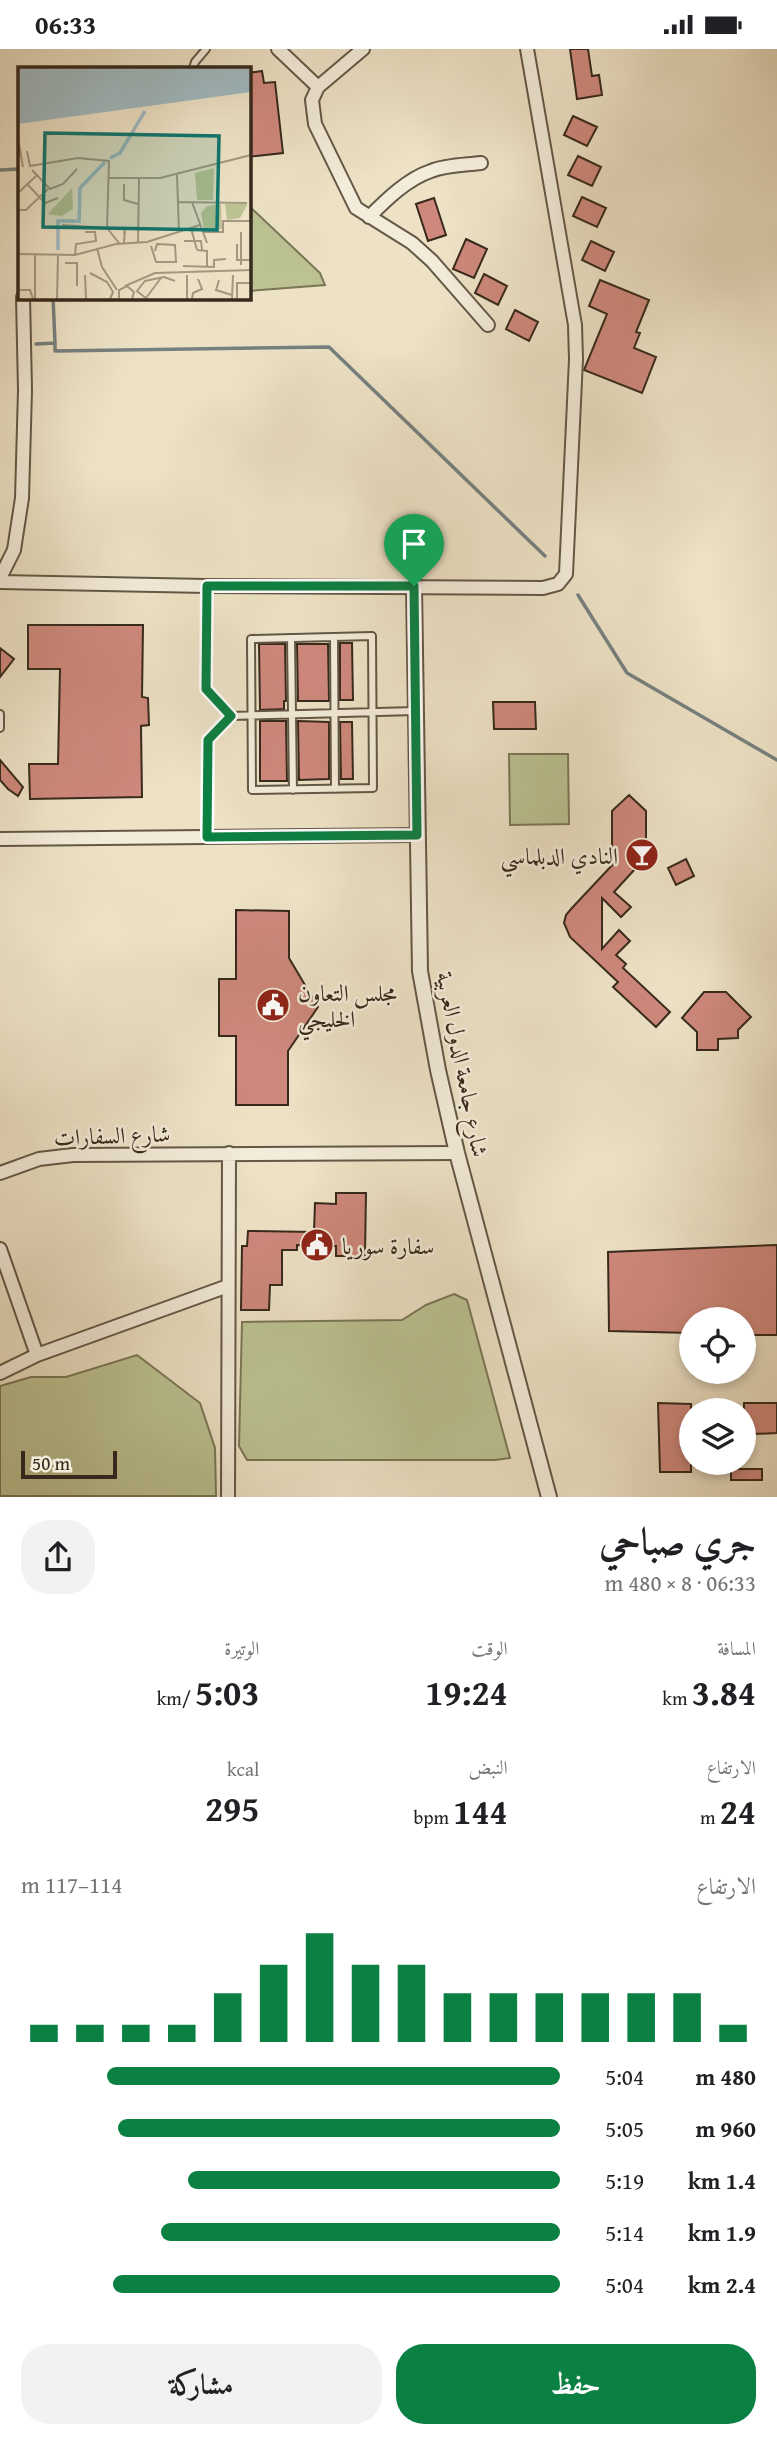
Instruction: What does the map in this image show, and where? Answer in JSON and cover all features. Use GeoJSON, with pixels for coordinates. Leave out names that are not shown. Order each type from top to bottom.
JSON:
{"type":"FeatureCollection","features":[{"type":"Feature","properties":{"kind":"street"},"geometry":{"type":"LineString","coordinates":[[278,49],[318,87]]}},
{"type":"Feature","properties":{"kind":"street"},"geometry":{"type":"LineString","coordinates":[[363,49],[318,87],[312,100],[315,124],[356,208],[412,243],[432,261],[488,325]]}},
{"type":"Feature","properties":{"kind":"street"},"geometry":{"type":"LineString","coordinates":[[23,299],[25,390],[22,498],[14,550],[0,580],[207,586],[543,588],[558,584],[566,574],[576,359],[575,325],[527,49]]}},
{"type":"Feature","properties":{"kind":"street"},"geometry":{"type":"LineString","coordinates":[[369,217],[387,199],[422,174],[434,169],[481,163]]}},
{"type":"Feature","properties":{"kind":"street","name":"شارع جامعة الدول العربية"},"geometry":{"type":"LineString","coordinates":[[414,586],[420,971],[457,1153],[549,1496]]}},
{"type":"Feature","properties":{"kind":"street"},"geometry":{"type":"LineString","coordinates":[[0,839],[417,835]]}},
{"type":"Feature","properties":{"kind":"street"},"geometry":{"type":"LineString","coordinates":[[228,1496],[229,1153]]}},
{"type":"Feature","properties":{"kind":"street","name":"شارع السفارات"},"geometry":{"type":"LineString","coordinates":[[0,1173],[39,1159],[73,1155],[457,1153]]}},
{"type":"Feature","properties":{"kind":"street"},"geometry":{"type":"LineString","coordinates":[[0,1249],[4,1278],[37,1356]]}},
{"type":"Feature","properties":{"kind":"street"},"geometry":{"type":"LineString","coordinates":[[0,1373],[37,1356],[228,1286]]}},
{"type":"Feature","properties":{"kind":"lane"},"geometry":{"type":"LineString","coordinates":[[193,67],[206,49]]}},
{"type":"Feature","properties":{"kind":"lane"},"geometry":{"type":"LineString","coordinates":[[207,586],[206,689],[231,716]]}},
{"type":"Feature","properties":{"kind":"lane"},"geometry":{"type":"LineString","coordinates":[[372,636],[373,788],[252,790],[251,639],[291,638],[372,636]]}},
{"type":"Feature","properties":{"kind":"lane"},"geometry":{"type":"LineString","coordinates":[[334,637],[335,789]]}},
{"type":"Feature","properties":{"kind":"lane"},"geometry":{"type":"LineString","coordinates":[[291,638],[293,790]]}},
{"type":"Feature","properties":{"kind":"lane"},"geometry":{"type":"LineString","coordinates":[[207,837],[208,740],[231,716],[415,711]]}},
{"type":"Feature","properties":{"kind":"lane"},"geometry":{"type":"LineString","coordinates":[[0,714],[0,728]]}},
{"type":"Feature","properties":{"kind":"green space"},"geometry":{"type":"Polygon","coordinates":[[[250,207],[320,273],[325,285],[250,291],[250,207]]]}},
{"type":"Feature","properties":{"kind":"green space"},"geometry":{"type":"Polygon","coordinates":[[[509,754],[568,754],[569,824],[510,825],[509,754]]]}},
{"type":"Feature","properties":{"kind":"green space"},"geometry":{"type":"Polygon","coordinates":[[[454,1294],[467,1300],[510,1458],[247,1460],[239,1446],[242,1322],[402,1320],[426,1305],[454,1294]]]}},
{"type":"Feature","properties":{"kind":"green space"},"geometry":{"type":"Polygon","coordinates":[[[137,1355],[200,1403],[215,1448],[216,1496],[0,1496],[0,1386],[31,1377],[66,1377],[137,1355]]]}},
{"type":"Feature","properties":{"kind":"building"},"geometry":{"type":"Polygon","coordinates":[[[570,49],[588,49],[592,76],[599,75],[602,95],[577,99],[570,49]]]}},
{"type":"Feature","properties":{"kind":"building"},"geometry":{"type":"Polygon","coordinates":[[[262,71],[264,83],[275,82],[283,153],[250,157],[250,73],[262,71]]]}},
{"type":"Feature","properties":{"kind":"building"},"geometry":{"type":"Polygon","coordinates":[[[573,116],[597,127],[587,146],[564,135],[573,116]]]}},
{"type":"Feature","properties":{"kind":"building"},"geometry":{"type":"Polygon","coordinates":[[[578,156],[601,167],[592,186],[568,175],[578,156]]]}},
{"type":"Feature","properties":{"kind":"building"},"geometry":{"type":"Polygon","coordinates":[[[582,197],[606,208],[597,227],[573,216],[582,197]]]}},
{"type":"Feature","properties":{"kind":"building"},"geometry":{"type":"Polygon","coordinates":[[[434,198],[446,235],[428,241],[416,204],[434,198]]]}},
{"type":"Feature","properties":{"kind":"building"},"geometry":{"type":"Polygon","coordinates":[[[466,239],[487,249],[474,278],[453,269],[466,239]]]}},
{"type":"Feature","properties":{"kind":"building"},"geometry":{"type":"Polygon","coordinates":[[[591,241],[614,252],[605,271],[582,260],[591,241]]]}},
{"type":"Feature","properties":{"kind":"building"},"geometry":{"type":"Polygon","coordinates":[[[484,274],[507,286],[498,305],[475,293],[484,274]]]}},
{"type":"Feature","properties":{"kind":"building"},"geometry":{"type":"Polygon","coordinates":[[[600,280],[649,300],[636,332],[640,333],[634,348],[656,357],[642,393],[584,370],[607,314],[589,306],[600,280]]]}},
{"type":"Feature","properties":{"kind":"building"},"geometry":{"type":"Polygon","coordinates":[[[515,310],[538,322],[529,341],[506,329],[515,310]]]}},
{"type":"Feature","properties":{"kind":"building"},"geometry":{"type":"Polygon","coordinates":[[[28,625],[143,625],[142,697],[148,698],[149,725],[141,726],[142,797],[30,799],[29,764],[58,764],[60,669],[28,669],[28,625]]]}},
{"type":"Feature","properties":{"kind":"building"},"geometry":{"type":"Polygon","coordinates":[[[340,643],[352,643],[353,700],[340,700],[340,643]]]}},
{"type":"Feature","properties":{"kind":"building"},"geometry":{"type":"Polygon","coordinates":[[[259,644],[285,644],[284,709],[260,710],[259,644]]]}},
{"type":"Feature","properties":{"kind":"building"},"geometry":{"type":"Polygon","coordinates":[[[297,644],[328,644],[329,701],[298,701],[297,644]]]}},
{"type":"Feature","properties":{"kind":"building"},"geometry":{"type":"Polygon","coordinates":[[[0,648],[14,659],[0,677],[0,648]]]}},
{"type":"Feature","properties":{"kind":"building"},"geometry":{"type":"Polygon","coordinates":[[[493,702],[535,702],[536,729],[494,729],[493,702]]]}},
{"type":"Feature","properties":{"kind":"building"},"geometry":{"type":"Polygon","coordinates":[[[260,721],[286,721],[287,781],[260,781],[260,721]]]}},
{"type":"Feature","properties":{"kind":"building"},"geometry":{"type":"Polygon","coordinates":[[[298,721],[329,722],[329,779],[299,780],[298,721]]]}},
{"type":"Feature","properties":{"kind":"building"},"geometry":{"type":"Polygon","coordinates":[[[340,722],[352,722],[353,779],[341,779],[340,722]]]}},
{"type":"Feature","properties":{"kind":"building"},"geometry":{"type":"Polygon","coordinates":[[[0,760],[23,787],[18,796],[0,780],[0,760]]]}},
{"type":"Feature","properties":{"kind":"building"},"geometry":{"type":"Polygon","coordinates":[[[629,795],[646,811],[646,857],[614,892],[631,907],[621,917],[602,898],[602,949],[619,930],[630,941],[616,955],[626,964],[623,968],[670,1012],[656,1027],[613,987],[618,982],[570,937],[564,923],[571,909],[616,861],[612,857],[612,811],[629,795]]]}},
{"type":"Feature","properties":{"kind":"building"},"geometry":{"type":"Polygon","coordinates":[[[686,859],[694,876],[676,885],[668,868],[686,859]]]}},
{"type":"Feature","properties":{"kind":"building"},"geometry":{"type":"Polygon","coordinates":[[[236,910],[289,911],[289,958],[318,1007],[288,1051],[288,1105],[236,1105],[236,1036],[219,1036],[219,979],[236,979],[236,910]]]}},
{"type":"Feature","properties":{"kind":"building"},"geometry":{"type":"Polygon","coordinates":[[[704,992],[726,992],[751,1017],[738,1030],[738,1038],[718,1039],[718,1050],[697,1050],[697,1032],[682,1018],[704,992]]]}},
{"type":"Feature","properties":{"kind":"building"},"geometry":{"type":"Polygon","coordinates":[[[336,1193],[366,1193],[365,1256],[336,1256],[336,1246],[297,1245],[297,1250],[282,1250],[282,1285],[270,1285],[269,1310],[241,1310],[242,1246],[247,1246],[248,1231],[314,1232],[315,1203],[336,1204],[336,1193]]]}},
{"type":"Feature","properties":{"kind":"building"},"geometry":{"type":"Polygon","coordinates":[[[777,1245],[777,1335],[756,1335],[756,1307],[679,1307],[679,1333],[609,1331],[608,1252],[777,1245]]]}},
{"type":"Feature","properties":{"kind":"building"},"geometry":{"type":"Polygon","coordinates":[[[658,1403],[679,1404],[679,1472],[660,1472],[658,1403]]]}},
{"type":"Feature","properties":{"kind":"building"},"geometry":{"type":"Polygon","coordinates":[[[756,1403],[777,1403],[777,1433],[756,1434],[756,1403]]]}},
{"type":"Feature","properties":{"kind":"building"},"geometry":{"type":"Polygon","coordinates":[[[756,1469],[762,1469],[762,1480],[731,1480],[731,1475],[756,1475],[756,1469]]]}},
{"type":"Feature","properties":{"kind":"waterway"},"geometry":{"type":"LineString","coordinates":[[0,170],[18,169]]}},
{"type":"Feature","properties":{"kind":"waterway"},"geometry":{"type":"LineString","coordinates":[[53,299],[55,343]]}},
{"type":"Feature","properties":{"kind":"waterway"},"geometry":{"type":"LineString","coordinates":[[36,344],[55,343],[55,351],[329,347],[545,556]]}},
{"type":"Feature","properties":{"kind":"waterway"},"geometry":{"type":"LineString","coordinates":[[578,595],[627,673],[777,760]]}},
{"type":"Feature","properties":{"kind":"place","name":"النادي الدبلماسي"},"geometry":{"type":"Point","coordinates":[642,855]}},
{"type":"Feature","properties":{"kind":"place","name":"مجلس التعاون الخليجي"},"geometry":{"type":"Point","coordinates":[273,1005]}},
{"type":"Feature","properties":{"kind":"place","name":"سفارة سوريا"},"geometry":{"type":"Point","coordinates":[317,1245]}},
{"type":"Feature","properties":{"kind":"route"},"geometry":{"type":"LineString","coordinates":[[207,586],[414,586],[417,835],[207,837],[208,740],[231,716],[206,689],[207,586]]}}]}
